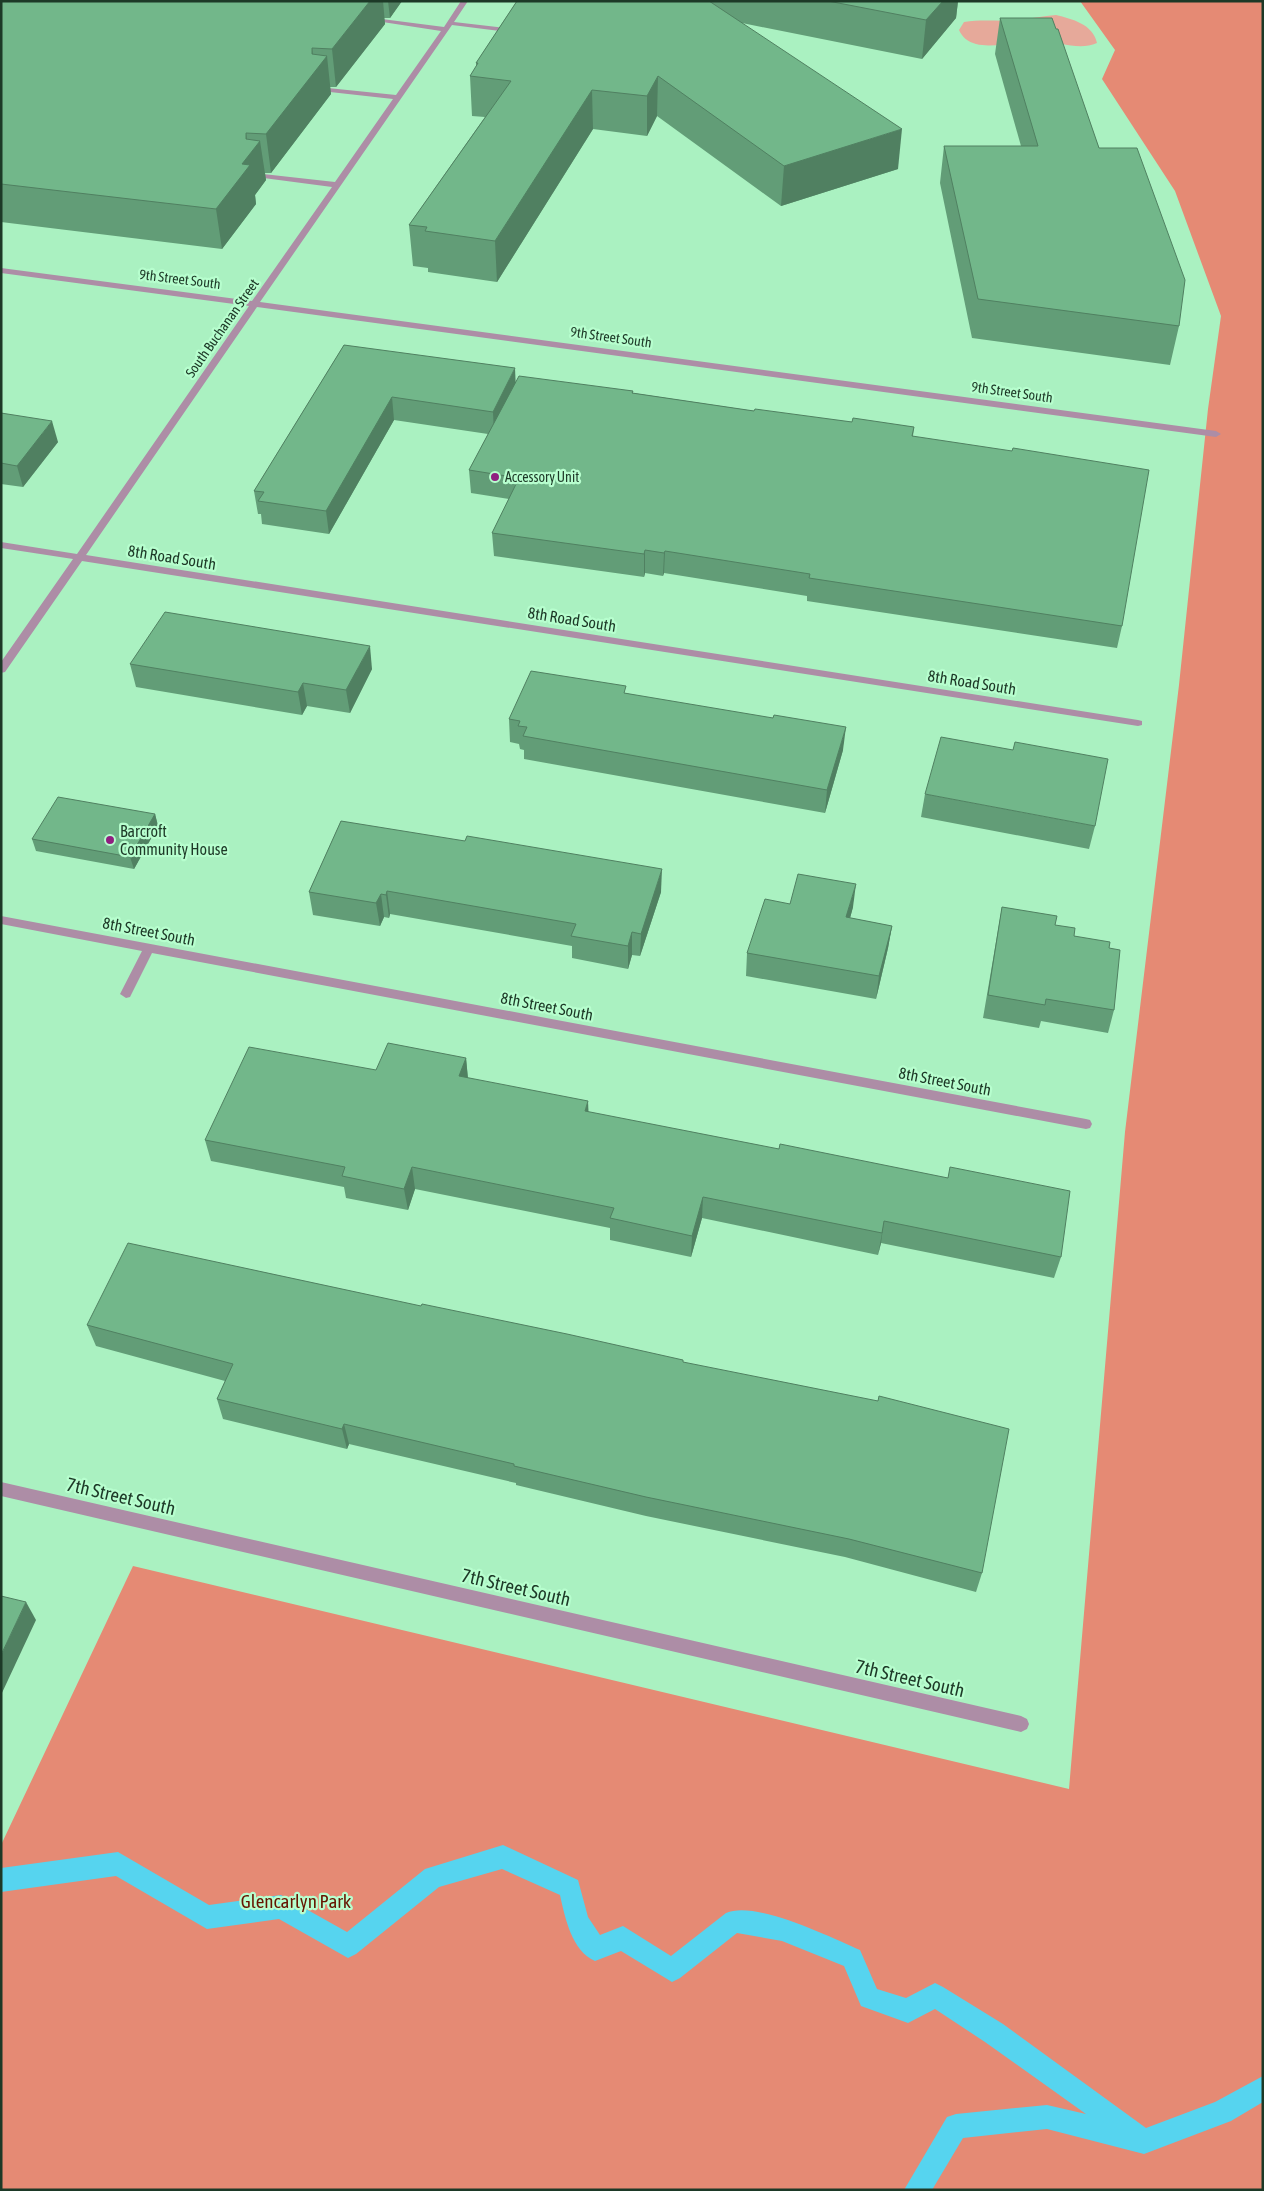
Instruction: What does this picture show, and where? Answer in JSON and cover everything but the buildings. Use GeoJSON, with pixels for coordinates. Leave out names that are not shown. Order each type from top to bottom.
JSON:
{"type":"FeatureCollection","features":[{"type":"Feature","properties":{"kind":"street","name":"South Buchanan Street"},"geometry":{"type":"LineString","coordinates":[[1,670],[465,1]]}},
{"type":"Feature","properties":{"kind":"street"},"geometry":{"type":"LineString","coordinates":[[376,19],[523,32]]}},
{"type":"Feature","properties":{"kind":"street"},"geometry":{"type":"LineString","coordinates":[[321,89],[397,97]]}},
{"type":"Feature","properties":{"kind":"street"},"geometry":{"type":"LineString","coordinates":[[256,175],[338,185]]}},
{"type":"Feature","properties":{"kind":"street","name":"9th Street South"},"geometry":{"type":"LineString","coordinates":[[1,270],[257,303],[1216,434]]}},
{"type":"Feature","properties":{"kind":"street","name":"8th Road South"},"geometry":{"type":"LineString","coordinates":[[1,545],[1138,723]]}},
{"type":"Feature","properties":{"kind":"street","name":"8th Street South"},"geometry":{"type":"LineString","coordinates":[[2,922],[150,948],[1086,1124]]}},
{"type":"Feature","properties":{"kind":"street"},"geometry":{"type":"LineString","coordinates":[[126,994],[150,948]]}},
{"type":"Feature","properties":{"kind":"street","name":"7th Street South"},"geometry":{"type":"LineString","coordinates":[[1,1489],[1021,1724]]}},
{"type":"Feature","properties":{"kind":"shaded area"},"geometry":{"type":"Polygon","coordinates":[[[1056,15],[1081,23],[1091,31],[1097,43],[1076,46],[1033,40],[1000,45],[984,45],[968,41],[959,30],[964,22],[1020,20],[1056,15]]]}},
{"type":"Feature","properties":{"kind":"green space","name":"Glencarlyn Park"},"geometry":{"type":"Polygon","coordinates":[[[1080,1],[1263,1],[1263,2190],[1,2190],[1,1845],[133,1566],[1069,1789],[1125,1132],[1179,685],[1208,409],[1221,316],[1175,191],[1102,79],[1115,50],[1080,1]]]}},
{"type":"Feature","properties":{"kind":"waterway"},"geometry":{"type":"LineString","coordinates":[[1,1880],[118,1864],[207,1917],[281,1907],[348,1946],[433,1877],[503,1857],[570,1888],[577,1921],[595,1949],[623,1938],[672,1970],[734,1921],[782,1929],[852,1958],[869,1998],[908,2011],[935,1995],[994,2033],[1144,2141]]}},
{"type":"Feature","properties":{"kind":"waterway"},"geometry":{"type":"LineString","coordinates":[[1144,2141],[1222,2112],[1263,2088]]}},
{"type":"Feature","properties":{"kind":"waterway"},"geometry":{"type":"LineString","coordinates":[[917,2190],[956,2126],[1047,2117],[1144,2141]]}},
{"type":"Feature","properties":{"kind":"place","name":"Accessory Unit"},"geometry":{"type":"Point","coordinates":[495,477]}},
{"type":"Feature","properties":{"kind":"place","name":"Barcroft Community House"},"geometry":{"type":"Point","coordinates":[110,840]}}]}
